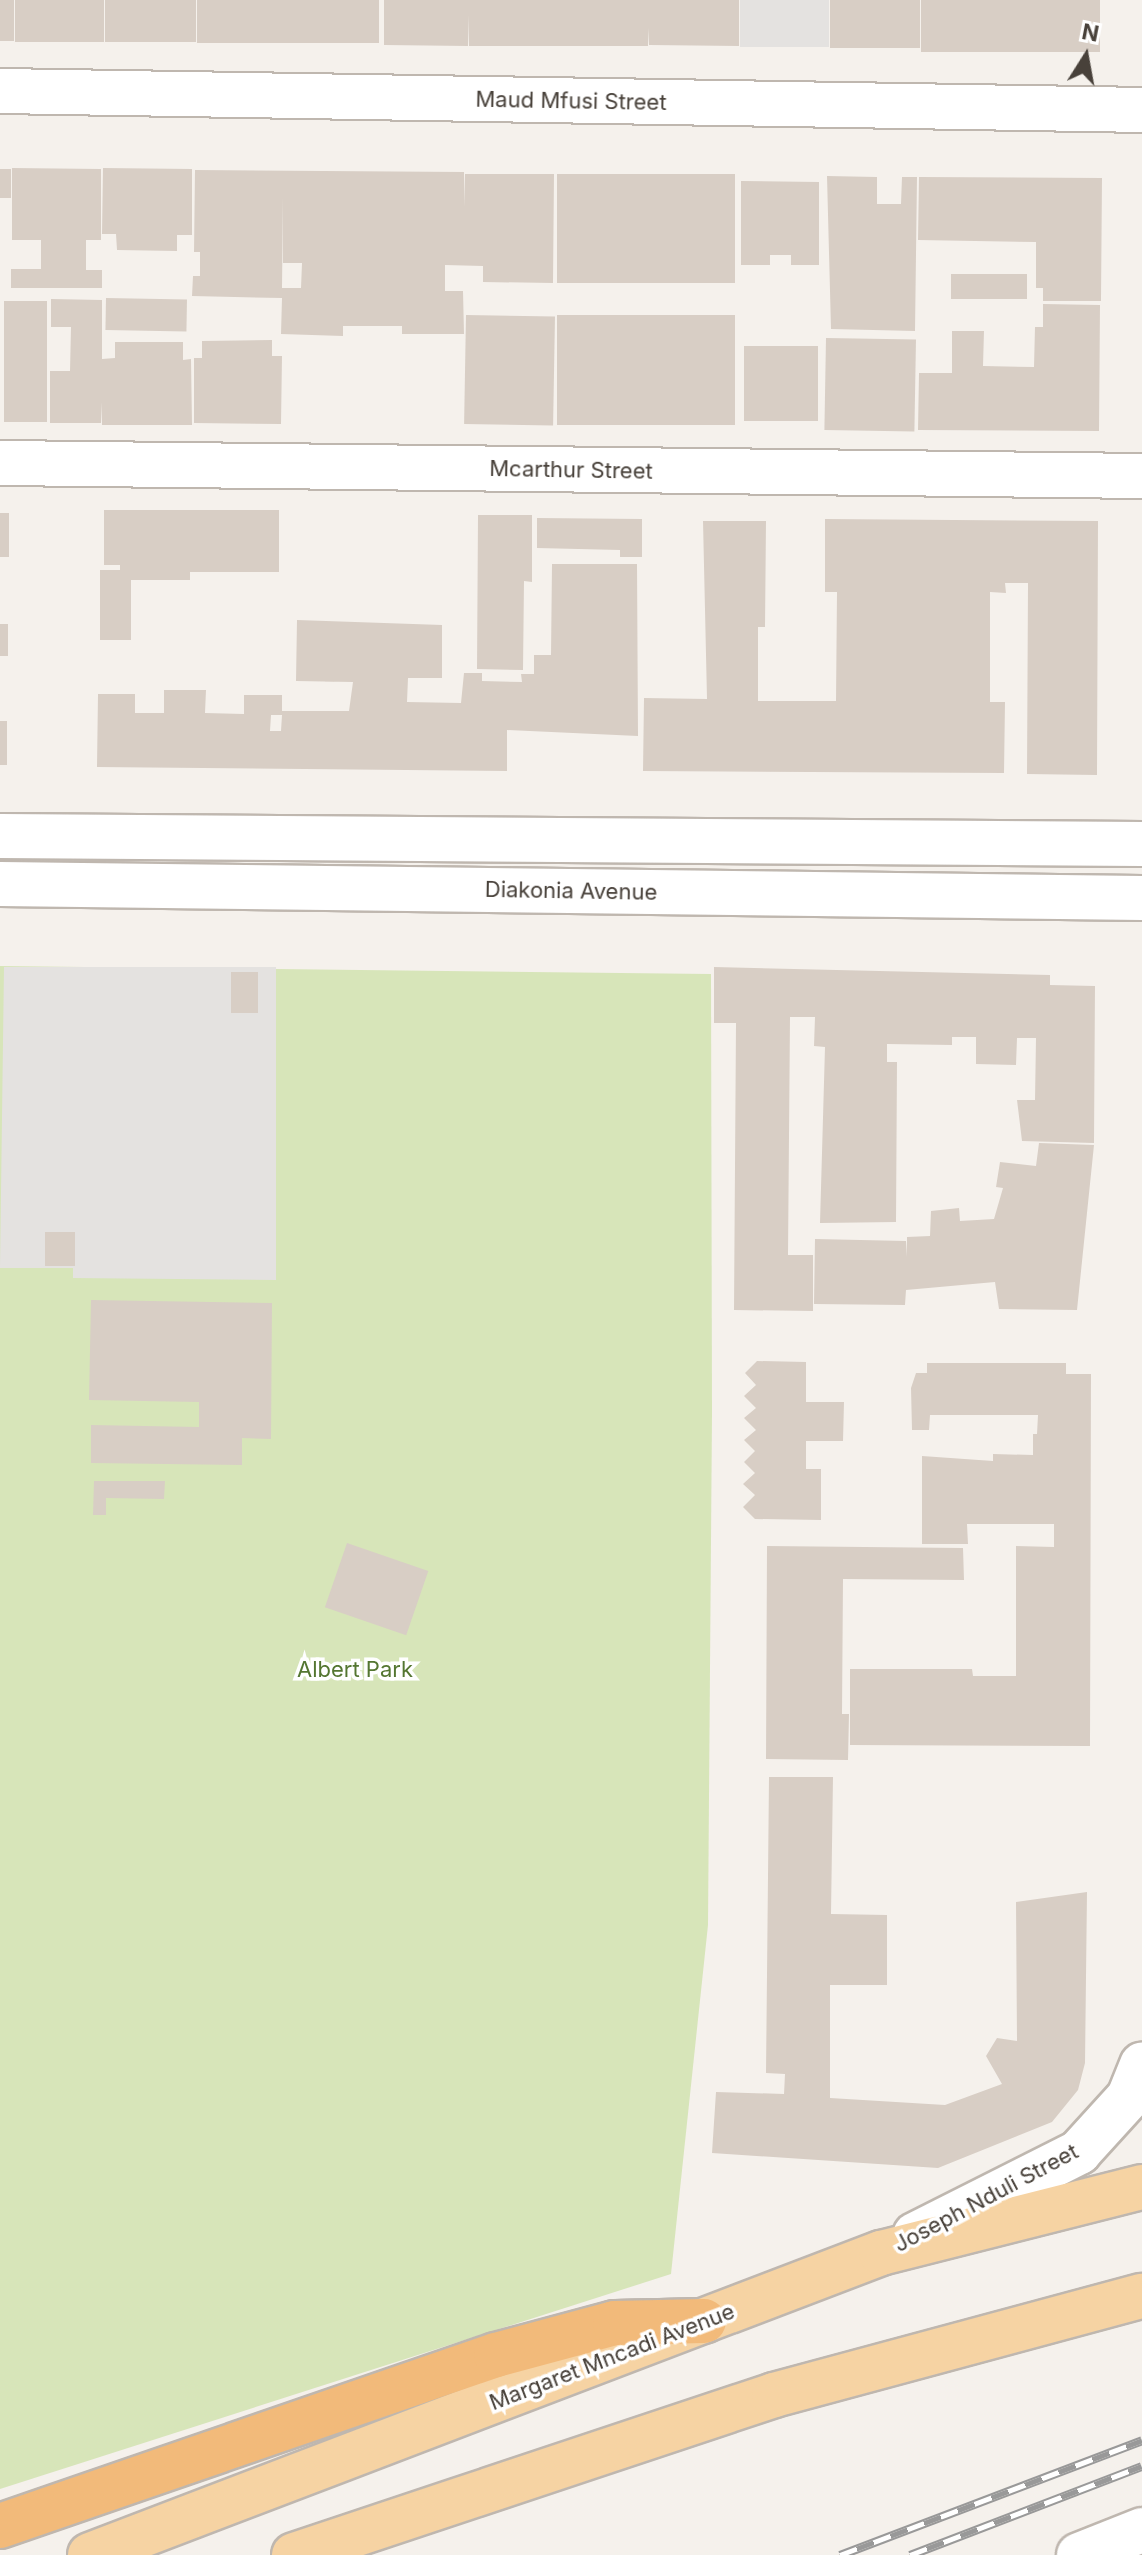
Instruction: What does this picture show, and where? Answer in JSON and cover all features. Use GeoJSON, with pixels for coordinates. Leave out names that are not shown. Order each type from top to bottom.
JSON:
{"type":"FeatureCollection","features":[{"type":"Feature","properties":{"kind":"highway"},"geometry":{"type":"LineString","coordinates":[[0,2526],[496,2355],[615,2323],[704,2321]]}},
{"type":"Feature","properties":{"kind":"main road","name":"Margaret Mncadi Avenue"},"geometry":{"type":"LineString","coordinates":[[90,2555],[881,2253],[1142,2187]]}},
{"type":"Feature","properties":{"kind":"main road"},"geometry":{"type":"LineString","coordinates":[[294,2555],[774,2395],[1142,2296]]}},
{"type":"Feature","properties":{"kind":"street","name":"Maud Mfusi Street"},"geometry":{"type":"LineString","coordinates":[[0,91],[1142,110]]}},
{"type":"Feature","properties":{"kind":"street","name":"Mcarthur Street"},"geometry":{"type":"LineString","coordinates":[[0,463],[1142,476]]}},
{"type":"Feature","properties":{"kind":"street"},"geometry":{"type":"LineString","coordinates":[[0,836],[1142,844]]}},
{"type":"Feature","properties":{"kind":"street"},"geometry":{"type":"LineString","coordinates":[[542,891],[545,841]]}},
{"type":"Feature","properties":{"kind":"street"},"geometry":{"type":"LineString","coordinates":[[796,894],[797,842]]}},
{"type":"Feature","properties":{"kind":"street","name":"Diakonia Avenue"},"geometry":{"type":"LineString","coordinates":[[0,884],[1142,898]]}},
{"type":"Feature","properties":{"kind":"street","name":"Joseph Nduli Street"},"geometry":{"type":"LineString","coordinates":[[881,2253],[1079,2152],[1129,2097],[1142,2064]]}},
{"type":"Feature","properties":{"kind":"street"},"geometry":{"type":"LineString","coordinates":[[1079,2555],[1142,2530]]}},
{"type":"Feature","properties":{"kind":"green space","name":"Albert Park"},"geometry":{"type":"Polygon","coordinates":[[[0,966],[711,974],[712,1414],[708,1925],[671,2274],[0,2489],[0,966]]]}},
{"type":"Feature","properties":{"kind":"shaded area"},"geometry":{"type":"Polygon","coordinates":[[[740,0],[829,0],[829,47],[740,47],[740,0]]]}},
{"type":"Feature","properties":{"kind":"shaded area"},"geometry":{"type":"Polygon","coordinates":[[[4,967],[276,967],[276,1280],[73,1278],[73,1268],[0,1268],[4,967]]]}},
{"type":"Feature","properties":{"kind":"building"},"geometry":{"type":"Polygon","coordinates":[[[0,0],[14,0],[14,41],[0,41],[0,0]]]}},
{"type":"Feature","properties":{"kind":"building"},"geometry":{"type":"Polygon","coordinates":[[[15,0],[104,0],[104,42],[15,42],[15,0]]]}},
{"type":"Feature","properties":{"kind":"building"},"geometry":{"type":"Polygon","coordinates":[[[105,0],[196,0],[196,42],[105,42],[105,0]]]}},
{"type":"Feature","properties":{"kind":"building"},"geometry":{"type":"Polygon","coordinates":[[[197,0],[379,0],[379,43],[197,43],[197,0]]]}},
{"type":"Feature","properties":{"kind":"building"},"geometry":{"type":"Polygon","coordinates":[[[384,0],[739,0],[739,46],[649,45],[648,28],[648,46],[469,46],[468,15],[468,46],[384,45],[384,0]]]}},
{"type":"Feature","properties":{"kind":"building"},"geometry":{"type":"Polygon","coordinates":[[[830,0],[920,0],[920,48],[830,48],[830,0]]]}},
{"type":"Feature","properties":{"kind":"building"},"geometry":{"type":"Polygon","coordinates":[[[921,0],[1100,0],[1100,52],[921,52],[921,0]]]}},
{"type":"Feature","properties":{"kind":"building"},"geometry":{"type":"Polygon","coordinates":[[[12,168],[101,169],[101,240],[86,240],[86,270],[102,270],[102,288],[11,288],[11,269],[41,269],[41,240],[12,240],[12,168]]]}},
{"type":"Feature","properties":{"kind":"building"},"geometry":{"type":"Polygon","coordinates":[[[103,168],[192,169],[192,235],[177,235],[177,251],[117,250],[116,234],[102,234],[103,168]]]}},
{"type":"Feature","properties":{"kind":"building"},"geometry":{"type":"Polygon","coordinates":[[[0,169],[11,169],[11,198],[0,198],[0,169]]]}},
{"type":"Feature","properties":{"kind":"building"},"geometry":{"type":"Polygon","coordinates":[[[195,170],[464,172],[464,207],[465,174],[554,174],[553,283],[483,282],[483,266],[445,265],[445,291],[463,291],[464,334],[402,334],[402,326],[343,326],[343,336],[281,334],[282,298],[192,296],[193,276],[200,276],[200,252],[194,252],[195,170]],[[283,197],[282,288],[301,288],[302,263],[283,263],[283,197]]]}},
{"type":"Feature","properties":{"kind":"building"},"geometry":{"type":"Polygon","coordinates":[[[557,174],[735,174],[735,283],[557,283],[557,174]]]}},
{"type":"Feature","properties":{"kind":"building"},"geometry":{"type":"Polygon","coordinates":[[[827,176],[877,177],[877,204],[901,204],[902,177],[917,177],[915,331],[831,329],[827,176]]]}},
{"type":"Feature","properties":{"kind":"building"},"geometry":{"type":"Polygon","coordinates":[[[919,177],[1102,178],[1101,301],[1043,301],[1043,288],[1036,288],[1036,242],[918,240],[919,177]]]}},
{"type":"Feature","properties":{"kind":"building"},"geometry":{"type":"Polygon","coordinates":[[[741,181],[819,182],[819,265],[791,265],[791,255],[770,255],[770,265],[741,265],[741,181]]]}},
{"type":"Feature","properties":{"kind":"building"},"geometry":{"type":"Polygon","coordinates":[[[951,274],[1027,274],[1027,299],[951,299],[951,274]]]}},
{"type":"Feature","properties":{"kind":"building"},"geometry":{"type":"Polygon","coordinates":[[[106,298],[187,299],[186,331],[105,330],[106,298]]]}},
{"type":"Feature","properties":{"kind":"building"},"geometry":{"type":"Polygon","coordinates":[[[51,299],[102,300],[102,359],[115,358],[115,342],[183,342],[183,360],[191,359],[192,425],[102,425],[102,402],[101,423],[50,423],[50,371],[70,371],[71,327],[51,327],[51,299]]]}},
{"type":"Feature","properties":{"kind":"building"},"geometry":{"type":"Polygon","coordinates":[[[4,301],[47,301],[47,422],[4,422],[4,301]]]}},
{"type":"Feature","properties":{"kind":"building"},"geometry":{"type":"Polygon","coordinates":[[[1043,304],[1100,305],[1099,431],[918,430],[919,373],[952,373],[952,331],[984,331],[983,366],[1034,367],[1035,327],[1043,327],[1043,304]]]}},
{"type":"Feature","properties":{"kind":"building"},"geometry":{"type":"Polygon","coordinates":[[[466,315],[555,317],[553,426],[464,424],[466,315]]]}},
{"type":"Feature","properties":{"kind":"building"},"geometry":{"type":"Polygon","coordinates":[[[557,315],[735,315],[735,425],[557,425],[557,315]]]}},
{"type":"Feature","properties":{"kind":"building"},"geometry":{"type":"Polygon","coordinates":[[[826,338],[916,340],[914,432],[824,430],[826,338]]]}},
{"type":"Feature","properties":{"kind":"building"},"geometry":{"type":"Polygon","coordinates":[[[272,340],[272,356],[282,356],[281,424],[194,423],[194,358],[202,358],[202,341],[272,340]]]}},
{"type":"Feature","properties":{"kind":"building"},"geometry":{"type":"Polygon","coordinates":[[[744,346],[818,346],[818,421],[744,421],[744,346]]]}},
{"type":"Feature","properties":{"kind":"building"},"geometry":{"type":"Polygon","coordinates":[[[104,510],[279,510],[279,572],[190,572],[190,580],[131,580],[131,640],[100,640],[100,570],[120,570],[120,565],[104,565],[104,510]]]}},
{"type":"Feature","properties":{"kind":"building"},"geometry":{"type":"Polygon","coordinates":[[[0,513],[9,513],[9,557],[0,557],[0,513]]]}},
{"type":"Feature","properties":{"kind":"building"},"geometry":{"type":"Polygon","coordinates":[[[478,515],[532,515],[532,582],[524,581],[523,670],[477,669],[478,515]]]}},
{"type":"Feature","properties":{"kind":"building"},"geometry":{"type":"Polygon","coordinates":[[[537,518],[642,519],[642,557],[620,557],[620,550],[537,548],[537,518]]]}},
{"type":"Feature","properties":{"kind":"building"},"geometry":{"type":"Polygon","coordinates":[[[825,519],[1098,521],[1097,775],[1027,774],[1028,583],[1005,583],[1006,593],[990,592],[990,702],[1005,702],[1004,773],[643,771],[644,698],[707,699],[703,521],[766,521],[765,627],[758,627],[758,701],[836,701],[837,592],[825,592],[825,519]]]}},
{"type":"Feature","properties":{"kind":"building"},"geometry":{"type":"Polygon","coordinates":[[[552,564],[637,564],[638,736],[507,730],[507,771],[97,767],[98,694],[135,694],[135,713],[164,713],[164,690],[206,690],[205,713],[244,714],[244,695],[282,695],[282,711],[349,711],[353,682],[296,681],[297,620],[442,625],[442,678],[408,678],[407,702],[461,703],[464,673],[482,673],[482,681],[522,682],[521,674],[534,674],[534,655],[551,655],[552,564]],[[271,715],[270,731],[281,731],[282,715],[271,715]]]}},
{"type":"Feature","properties":{"kind":"building"},"geometry":{"type":"Polygon","coordinates":[[[0,624],[8,624],[8,656],[0,656],[0,624]]]}},
{"type":"Feature","properties":{"kind":"building"},"geometry":{"type":"Polygon","coordinates":[[[0,721],[7,721],[7,765],[0,765],[0,721]]]}},
{"type":"Feature","properties":{"kind":"building"},"geometry":{"type":"Polygon","coordinates":[[[714,967],[1050,975],[1050,985],[1095,986],[1094,1143],[1022,1141],[1017,1100],[1035,1100],[1036,1038],[1017,1038],[1016,1065],[976,1064],[976,1037],[952,1037],[952,1045],[887,1044],[887,1062],[897,1062],[896,1222],[820,1223],[825,1047],[814,1046],[815,1017],[790,1017],[788,1255],[813,1255],[813,1311],[734,1310],[736,1023],[714,1023],[714,967]]]}},
{"type":"Feature","properties":{"kind":"building"},"geometry":{"type":"Polygon","coordinates":[[[231,972],[258,972],[258,1013],[231,1013],[231,972]]]}},
{"type":"Feature","properties":{"kind":"building"},"geometry":{"type":"Polygon","coordinates":[[[1039,1143],[1094,1145],[1077,1310],[999,1309],[995,1282],[906,1290],[905,1305],[814,1304],[815,1239],[906,1241],[907,1257],[907,1237],[930,1236],[931,1211],[959,1208],[960,1221],[994,1219],[1003,1188],[996,1187],[1000,1162],[1036,1166],[1039,1143]]]}},
{"type":"Feature","properties":{"kind":"building"},"geometry":{"type":"Polygon","coordinates":[[[45,1232],[75,1232],[75,1266],[45,1266],[45,1232]]]}},
{"type":"Feature","properties":{"kind":"building"},"geometry":{"type":"Polygon","coordinates":[[[91,1300],[272,1303],[271,1439],[242,1438],[242,1465],[91,1463],[91,1425],[199,1427],[199,1402],[89,1400],[91,1300]]]}},
{"type":"Feature","properties":{"kind":"building"},"geometry":{"type":"Polygon","coordinates":[[[757,1361],[806,1362],[806,1402],[844,1402],[843,1441],[806,1441],[806,1469],[821,1469],[821,1520],[755,1519],[743,1507],[755,1495],[743,1484],[755,1473],[744,1462],[755,1451],[744,1440],[756,1430],[744,1418],[756,1408],[744,1396],[756,1385],[745,1373],[757,1361]]]}},
{"type":"Feature","properties":{"kind":"building"},"geometry":{"type":"Polygon","coordinates":[[[927,1363],[1066,1363],[1066,1374],[1091,1374],[1090,1746],[850,1745],[850,1669],[972,1669],[973,1676],[1016,1676],[1016,1546],[1054,1547],[1054,1524],[967,1524],[968,1544],[922,1544],[922,1456],[993,1461],[993,1454],[1033,1455],[1033,1434],[1037,1434],[1038,1415],[930,1415],[929,1430],[912,1430],[911,1388],[916,1373],[927,1373],[927,1363]]]}},
{"type":"Feature","properties":{"kind":"building"},"geometry":{"type":"Polygon","coordinates":[[[94,1481],[165,1481],[164,1499],[106,1498],[106,1515],[93,1515],[94,1481]]]}},
{"type":"Feature","properties":{"kind":"building"},"geometry":{"type":"Polygon","coordinates":[[[347,1543],[428,1571],[406,1635],[325,1607],[347,1543]]]}},
{"type":"Feature","properties":{"kind":"building"},"geometry":{"type":"Polygon","coordinates":[[[767,1546],[963,1548],[964,1580],[843,1579],[842,1714],[849,1714],[848,1760],[766,1759],[767,1546]]]}},
{"type":"Feature","properties":{"kind":"building"},"geometry":{"type":"Polygon","coordinates":[[[769,1777],[833,1777],[831,1914],[887,1915],[887,1985],[830,1985],[830,2098],[945,2105],[1002,2084],[986,2056],[997,2038],[1017,2041],[1016,1902],[1087,1892],[1085,2063],[1078,2090],[1052,2122],[938,2168],[712,2153],[716,2092],[784,2094],[785,2074],[766,2073],[769,1777]]]}},
{"type":"Feature","properties":{"kind":"railway"},"geometry":{"type":"LineString","coordinates":[[840,2555],[1142,2440]]}},
{"type":"Feature","properties":{"kind":"railway"},"geometry":{"type":"LineString","coordinates":[[910,2555],[1142,2466]]}}]}
